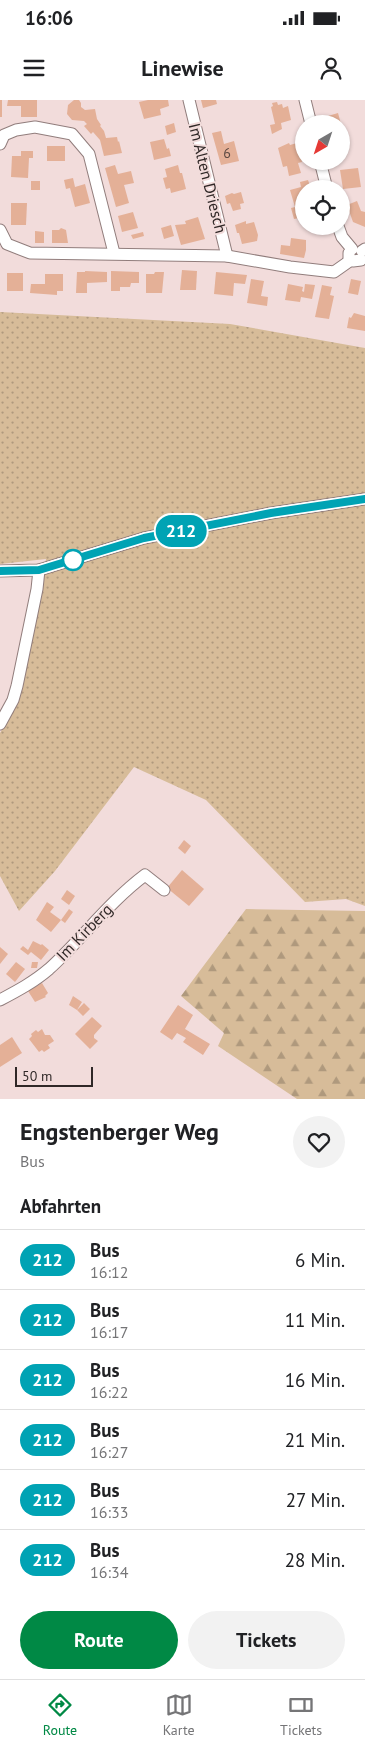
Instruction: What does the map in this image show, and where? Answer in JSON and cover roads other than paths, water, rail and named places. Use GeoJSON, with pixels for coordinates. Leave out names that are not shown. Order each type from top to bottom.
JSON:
{"type":"FeatureCollection","features":[{"type":"Feature","properties":{"kind":"street","name":"Im Alten Driesch"},"geometry":{"type":"LineString","coordinates":[[189,100],[227,256]]}},
{"type":"Feature","properties":{"kind":"street"},"geometry":{"type":"LineString","coordinates":[[304,100],[308,115]]}},
{"type":"Feature","properties":{"kind":"street"},"geometry":{"type":"LineString","coordinates":[[0,144],[4,135],[16,130],[36,127],[72,134],[89,154],[114,253]]}},
{"type":"Feature","properties":{"kind":"street"},"geometry":{"type":"LineString","coordinates":[[0,230],[6,244],[30,253],[227,256],[290,267],[334,272],[359,255],[341,235]]}},
{"type":"Feature","properties":{"kind":"street"},"geometry":{"type":"LineString","coordinates":[[0,571],[39,570],[144,538],[271,513],[365,499]]}},
{"type":"Feature","properties":{"kind":"street"},"geometry":{"type":"LineString","coordinates":[[0,724],[13,700],[17,686],[38,589],[39,570]]}},
{"type":"Feature","properties":{"kind":"street","name":"Im Kirberg"},"geometry":{"type":"LineString","coordinates":[[0,1000],[30,983],[48,969],[127,889],[145,875],[164,890]]}}]}
